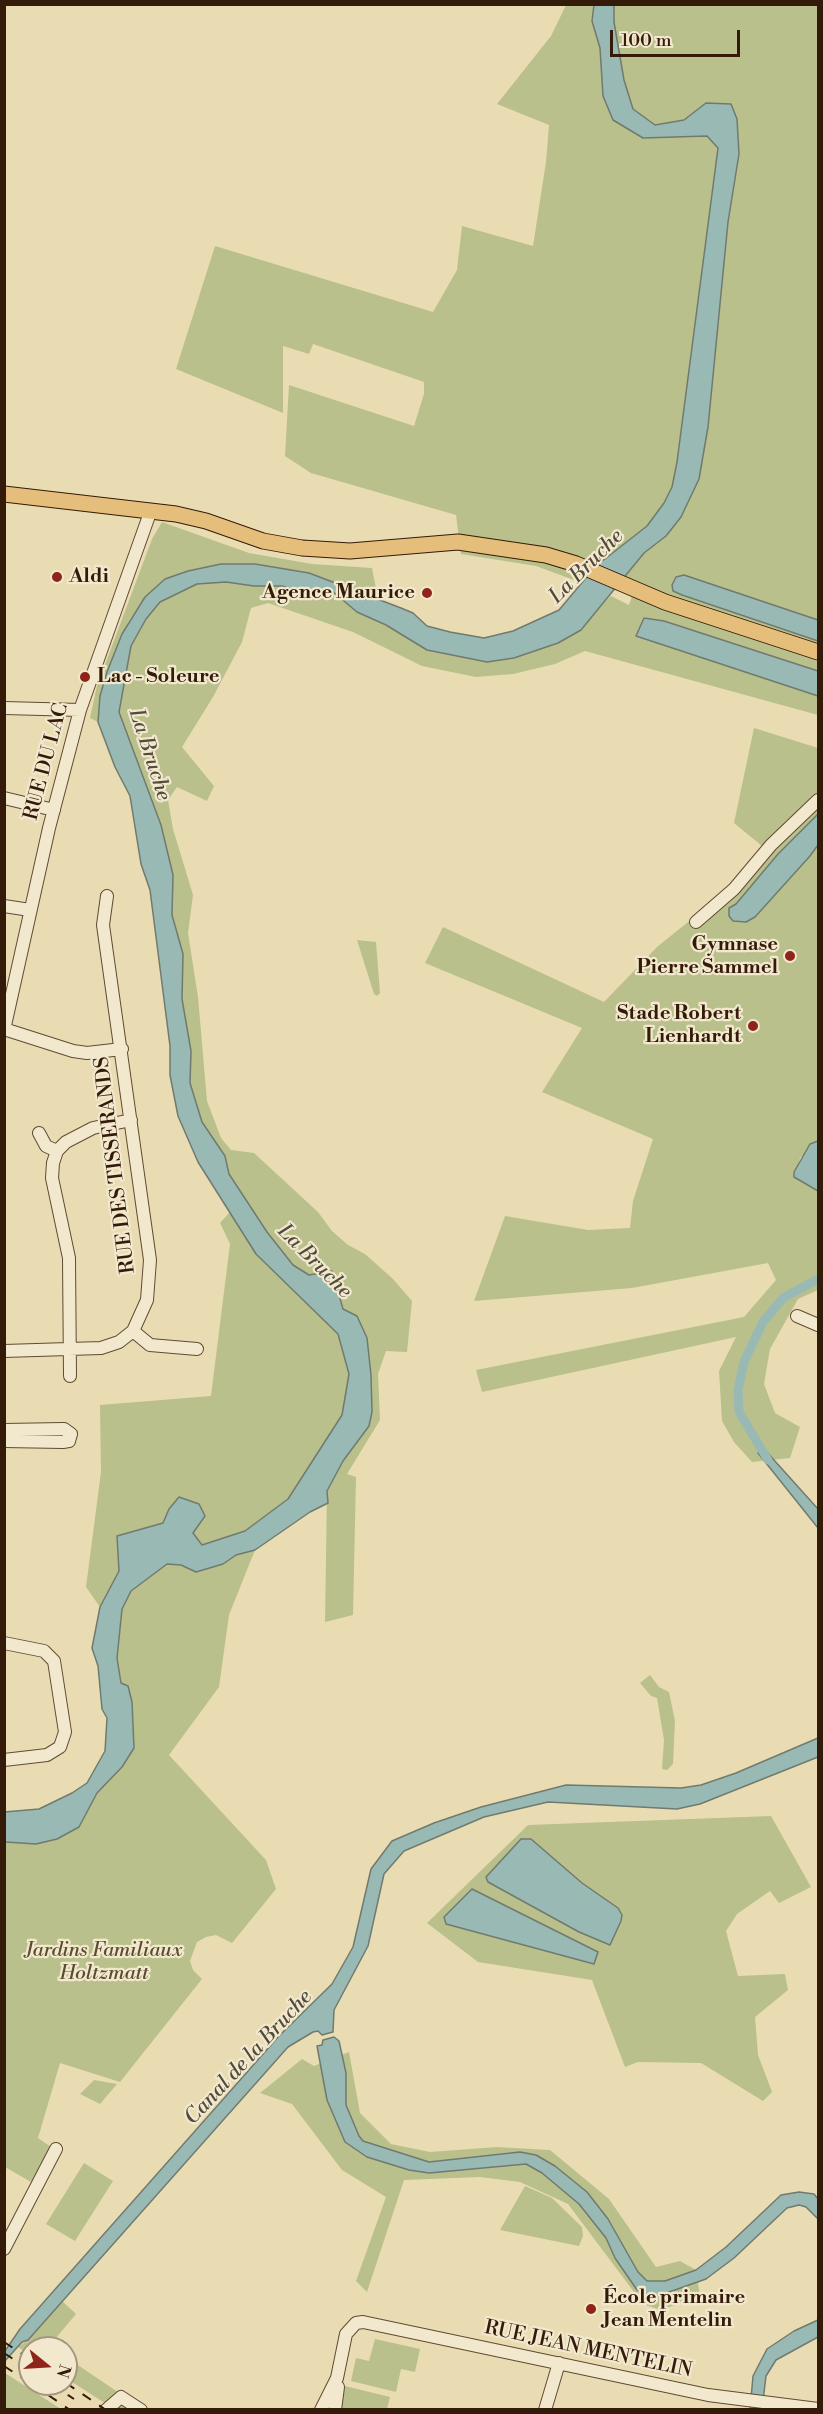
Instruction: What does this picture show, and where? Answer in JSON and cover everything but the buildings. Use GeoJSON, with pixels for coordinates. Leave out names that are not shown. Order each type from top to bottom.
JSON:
{"type":"FeatureCollection","features":[{"type":"Feature","properties":{"kind":"main road"},"geometry":{"type":"LineString","coordinates":[[4,494],[150,510],[192,517],[263,541],[291,547],[350,551],[458,542],[546,555],[576,564],[692,611],[819,652]]}},
{"type":"Feature","properties":{"kind":"street","name":"RUE DU LAC"},"geometry":{"type":"LineString","coordinates":[[5,1030],[30,910],[80,710],[150,510]]}},
{"type":"Feature","properties":{"kind":"street"},"geometry":{"type":"LineString","coordinates":[[4,708],[80,710]]}},
{"type":"Feature","properties":{"kind":"street"},"geometry":{"type":"LineString","coordinates":[[4,798],[54,810]]}},
{"type":"Feature","properties":{"kind":"street"},"geometry":{"type":"LineString","coordinates":[[696,922],[734,889],[771,845],[819,800]]}},
{"type":"Feature","properties":{"kind":"street","name":"RUE DES TISSERANDS"},"geometry":{"type":"LineString","coordinates":[[107,896],[103,925],[150,1260],[147,1300],[133,1331]]}},
{"type":"Feature","properties":{"kind":"street"},"geometry":{"type":"LineString","coordinates":[[4,906],[30,910]]}},
{"type":"Feature","properties":{"kind":"street"},"geometry":{"type":"LineString","coordinates":[[5,1030],[73,1051],[87,1053],[122,1049]]}},
{"type":"Feature","properties":{"kind":"street"},"geometry":{"type":"LineString","coordinates":[[70,1376],[69,1258],[52,1178],[53,1163],[57,1151],[66,1142],[93,1128],[131,1120]]}},
{"type":"Feature","properties":{"kind":"street"},"geometry":{"type":"LineString","coordinates":[[39,1133],[46,1146],[57,1151]]}},
{"type":"Feature","properties":{"kind":"street"},"geometry":{"type":"LineString","coordinates":[[797,1316],[819,1325]]}},
{"type":"Feature","properties":{"kind":"street"},"geometry":{"type":"LineString","coordinates":[[4,1350],[101,1348],[119,1342],[133,1331],[150,1345],[197,1349]]}},
{"type":"Feature","properties":{"kind":"street"},"geometry":{"type":"LineString","coordinates":[[4,1430],[64,1429],[71,1434],[69,1441],[63,1442],[4,1441]]}},
{"type":"Feature","properties":{"kind":"street"},"geometry":{"type":"LineString","coordinates":[[4,1643],[44,1651],[54,1660],[65,1732],[60,1747],[47,1755],[4,1760]]}},
{"type":"Feature","properties":{"kind":"street"},"geometry":{"type":"LineString","coordinates":[[4,2249],[17,2213],[56,2149]]}},
{"type":"Feature","properties":{"kind":"street","name":"RUE JEAN MENTELIN"},"geometry":{"type":"LineString","coordinates":[[338,2374],[344,2340],[351,2327],[356,2323],[371,2323],[747,2401],[819,2409]]}},
{"type":"Feature","properties":{"kind":"street"},"geometry":{"type":"LineString","coordinates":[[545,2409],[559,2363]]}},
{"type":"Feature","properties":{"kind":"street"},"geometry":{"type":"LineString","coordinates":[[321,2409],[338,2374]]}},
{"type":"Feature","properties":{"kind":"street"},"geometry":{"type":"LineString","coordinates":[[335,2409],[338,2374]]}},
{"type":"Feature","properties":{"kind":"street"},"geometry":{"type":"LineString","coordinates":[[106,2409],[121,2397],[141,2409]]}},
{"type":"Feature","properties":{"kind":"green space"},"geometry":{"type":"Polygon","coordinates":[[[566,5],[818,5],[818,715],[585,651],[555,664],[513,674],[476,677],[422,666],[353,632],[268,603],[251,608],[242,642],[213,697],[182,747],[214,786],[207,801],[177,787],[168,800],[173,829],[193,895],[188,933],[198,997],[207,1101],[221,1138],[231,1150],[254,1153],[318,1212],[332,1231],[348,1245],[365,1254],[393,1279],[412,1301],[407,1352],[386,1351],[378,1374],[380,1420],[347,1474],[356,1477],[353,1615],[325,1622],[327,1491],[343,1461],[369,1426],[372,1412],[367,1338],[357,1316],[343,1309],[332,1271],[309,1275],[293,1265],[267,1232],[229,1174],[225,1156],[202,1122],[190,1083],[191,1051],[182,999],[183,954],[172,915],[173,875],[161,825],[119,712],[131,646],[146,619],[160,602],[197,584],[226,582],[254,586],[282,586],[305,593],[332,591],[357,612],[397,631],[542,647],[558,643],[611,596],[629,605],[636,584],[589,562],[574,580],[536,566],[461,554],[456,515],[311,473],[285,456],[289,385],[414,426],[424,394],[424,382],[313,344],[309,354],[283,346],[283,413],[176,369],[215,246],[433,312],[457,270],[462,226],[533,246],[546,162],[549,125],[497,104],[551,36],[566,5]]]}},
{"type":"Feature","properties":{"kind":"green space"},"geometry":{"type":"Polygon","coordinates":[[[162,522],[249,553],[312,564],[372,568],[378,599],[309,573],[221,564],[188,571],[145,597],[128,622],[100,696],[98,722],[90,718],[97,686],[152,539],[162,522]]]}},
{"type":"Feature","properties":{"kind":"green space"},"geometry":{"type":"Polygon","coordinates":[[[754,728],[818,748],[818,1141],[800,1158],[798,1166],[818,1191],[818,1290],[798,1299],[770,1349],[764,1384],[775,1413],[800,1427],[790,1458],[752,1462],[734,1442],[722,1421],[719,1371],[736,1337],[482,1392],[476,1370],[744,1317],[776,1280],[768,1263],[632,1288],[474,1301],[505,1216],[588,1230],[630,1228],[633,1201],[653,1139],[542,1092],[582,1028],[425,963],[443,927],[604,1002],[657,947],[719,897],[762,846],[734,823],[754,728]]]}},
{"type":"Feature","properties":{"kind":"green space"},"geometry":{"type":"Polygon","coordinates":[[[357,940],[376,942],[380,993],[377,996],[374,994],[357,940]]]}},
{"type":"Feature","properties":{"kind":"green space"},"geometry":{"type":"Polygon","coordinates":[[[231,1211],[256,1254],[338,1334],[349,1374],[342,1415],[288,1499],[245,1531],[202,1545],[192,1533],[205,1516],[199,1504],[169,1509],[163,1523],[117,1536],[119,1571],[100,1607],[86,1587],[101,1472],[100,1405],[211,1396],[230,1244],[220,1223],[231,1211]]]}},
{"type":"Feature","properties":{"kind":"green space","name":"Jardins Familiaux Holtzmatt"},"geometry":{"type":"Polygon","coordinates":[[[255,1550],[229,1615],[219,1687],[169,1755],[266,1860],[276,1889],[232,1943],[216,1935],[197,1942],[190,1961],[193,1970],[202,1979],[120,2082],[60,2063],[38,2138],[51,2147],[31,2182],[5,2167],[5,1842],[36,1844],[57,1839],[79,1827],[97,1793],[122,1767],[121,1683],[117,1658],[122,1609],[131,1591],[167,1564],[181,1565],[196,1572],[223,1564],[236,1555],[255,1550]]]}},
{"type":"Feature","properties":{"kind":"green space"},"geometry":{"type":"Polygon","coordinates":[[[650,1675],[659,1687],[669,1692],[675,1721],[673,1764],[667,1770],[662,1769],[664,1740],[657,1698],[651,1696],[640,1683],[650,1675]]]}},
{"type":"Feature","properties":{"kind":"green space"},"geometry":{"type":"Polygon","coordinates":[[[771,1816],[811,1887],[779,1903],[770,1891],[737,1914],[726,1931],[738,1976],[785,1974],[788,1990],[755,2017],[758,2055],[772,2092],[763,2101],[701,2063],[638,2062],[625,2067],[592,1980],[478,1962],[427,1923],[528,1825],[771,1816]]]}},
{"type":"Feature","properties":{"kind":"green space"},"geometry":{"type":"Polygon","coordinates":[[[349,2052],[360,2113],[391,2144],[430,2152],[497,2147],[550,2150],[609,2199],[656,2267],[680,2261],[696,2270],[700,2297],[660,2310],[643,2304],[568,2204],[520,2182],[480,2177],[404,2180],[367,2292],[356,2281],[386,2197],[342,2170],[292,2104],[260,2093],[302,2059],[314,2066],[349,2052]]]}},
{"type":"Feature","properties":{"kind":"green space"},"geometry":{"type":"Polygon","coordinates":[[[94,2080],[117,2084],[100,2104],[80,2094],[94,2080]]]}},
{"type":"Feature","properties":{"kind":"green space"},"geometry":{"type":"Polygon","coordinates":[[[84,2163],[113,2181],[75,2241],[46,2224],[84,2163]]]}},
{"type":"Feature","properties":{"kind":"green space"},"geometry":{"type":"Polygon","coordinates":[[[525,2186],[552,2198],[582,2227],[583,2236],[579,2246],[500,2230],[525,2186]]]}},
{"type":"Feature","properties":{"kind":"green space"},"geometry":{"type":"Polygon","coordinates":[[[62,2301],[76,2314],[58,2336],[31,2336],[62,2301]]]}},
{"type":"Feature","properties":{"kind":"green space"},"geometry":{"type":"Polygon","coordinates":[[[375,2339],[420,2349],[415,2372],[401,2369],[396,2392],[351,2381],[356,2358],[369,2361],[375,2339]]]}},
{"type":"Feature","properties":{"kind":"green space"},"geometry":{"type":"Polygon","coordinates":[[[78,2365],[143,2409],[114,2409],[78,2386],[78,2365]]]}},
{"type":"Feature","properties":{"kind":"green space"},"geometry":{"type":"Polygon","coordinates":[[[4,2373],[18,2381],[18,2396],[41,2396],[61,2409],[5,2409],[4,2373]]]}},
{"type":"Feature","properties":{"kind":"green space"},"geometry":{"type":"Polygon","coordinates":[[[345,2386],[390,2397],[387,2409],[339,2410],[345,2386]]]}},
{"type":"Feature","properties":{"kind":"water"},"geometry":{"type":"Polygon","coordinates":[[[594,5],[614,5],[614,22],[624,80],[633,109],[655,125],[684,120],[706,103],[731,104],[737,119],[739,154],[728,222],[708,427],[699,479],[681,517],[666,536],[644,553],[581,630],[558,643],[514,658],[487,662],[427,650],[386,625],[357,612],[332,591],[305,593],[282,586],[254,586],[226,582],[197,584],[160,602],[146,619],[131,646],[119,712],[161,825],[173,875],[172,915],[183,954],[182,999],[191,1051],[190,1083],[202,1122],[225,1156],[229,1174],[267,1232],[293,1265],[309,1275],[332,1271],[343,1309],[357,1316],[367,1338],[372,1412],[369,1426],[343,1461],[327,1491],[328,1503],[310,1512],[255,1550],[236,1555],[223,1564],[196,1572],[181,1565],[167,1564],[131,1591],[122,1609],[117,1658],[121,1683],[128,1686],[132,1702],[134,1748],[122,1767],[97,1793],[79,1827],[57,1839],[36,1844],[5,1842],[4,1812],[39,1809],[72,1793],[87,1783],[105,1751],[107,1718],[102,1709],[98,1666],[92,1648],[100,1607],[119,1571],[117,1536],[163,1523],[169,1509],[179,1497],[199,1504],[205,1516],[193,1533],[202,1545],[245,1531],[288,1499],[342,1415],[349,1374],[338,1334],[256,1254],[198,1162],[178,1116],[170,1075],[170,1046],[150,890],[141,864],[130,796],[115,767],[98,722],[100,696],[107,672],[122,634],[145,597],[165,579],[221,564],[255,564],[309,573],[413,613],[427,626],[450,632],[484,638],[513,631],[559,610],[596,566],[647,526],[664,503],[672,487],[677,462],[718,148],[707,136],[643,138],[613,120],[603,96],[600,48],[592,21],[594,5]]]}},
{"type":"Feature","properties":{"kind":"water"},"geometry":{"type":"Polygon","coordinates":[[[684,575],[818,620],[818,641],[673,591],[672,585],[676,577],[684,575]]]}},
{"type":"Feature","properties":{"kind":"water"},"geometry":{"type":"Polygon","coordinates":[[[644,618],[664,621],[818,671],[818,696],[636,636],[644,618]]]}},
{"type":"Feature","properties":{"kind":"water"},"geometry":{"type":"Polygon","coordinates":[[[818,814],[818,845],[810,856],[755,917],[746,922],[733,921],[729,916],[729,908],[736,904],[778,854],[818,814]]]}},
{"type":"Feature","properties":{"kind":"water"},"geometry":{"type":"Polygon","coordinates":[[[818,1141],[818,1191],[794,1177],[794,1172],[810,1144],[818,1141]]]}},
{"type":"Feature","properties":{"kind":"water"},"geometry":{"type":"Polygon","coordinates":[[[765,1450],[818,1509],[818,1528],[758,1453],[765,1450]]]}},
{"type":"Feature","properties":{"kind":"water"},"geometry":{"type":"Polygon","coordinates":[[[818,1738],[818,1757],[700,1804],[677,1809],[548,1802],[484,1817],[404,1851],[384,1874],[368,1946],[334,2010],[333,2032],[322,2035],[318,2031],[313,2032],[288,2047],[32,2336],[18,2336],[18,2346],[5,2361],[5,2351],[20,2329],[279,2036],[332,1984],[353,1947],[371,1869],[392,1841],[434,1823],[481,1807],[566,1785],[681,1788],[701,1785],[736,1773],[818,1738]]]}},
{"type":"Feature","properties":{"kind":"water"},"geometry":{"type":"Polygon","coordinates":[[[521,1839],[531,1839],[582,1883],[618,1908],[622,1915],[621,1921],[610,1945],[579,1932],[488,1882],[486,1877],[521,1839]]]}},
{"type":"Feature","properties":{"kind":"water"},"geometry":{"type":"Polygon","coordinates":[[[472,1889],[598,1952],[594,1964],[446,1924],[444,1917],[472,1889]]]}},
{"type":"Feature","properties":{"kind":"water"},"geometry":{"type":"Polygon","coordinates":[[[334,2037],[339,2041],[346,2073],[346,2105],[363,2141],[429,2162],[520,2152],[536,2155],[555,2166],[587,2192],[608,2219],[638,2272],[647,2281],[665,2281],[696,2270],[726,2247],[781,2195],[799,2192],[814,2194],[818,2199],[818,2219],[806,2207],[799,2205],[787,2208],[734,2258],[706,2279],[655,2297],[637,2290],[615,2258],[606,2238],[579,2204],[542,2173],[526,2164],[429,2173],[409,2170],[367,2157],[345,2142],[327,2100],[317,2046],[322,2045],[323,2040],[334,2037]]]}},
{"type":"Feature","properties":{"kind":"water"},"geometry":{"type":"Polygon","coordinates":[[[818,2320],[818,2337],[776,2360],[766,2376],[762,2409],[750,2410],[753,2376],[767,2349],[794,2331],[818,2320]]]}},
{"type":"Feature","properties":{"kind":"waterway","name":"Canal de la Bruche"},"geometry":{"type":"LineString","coordinates":[[768,1460],[739,1412],[738,1390],[744,1362],[763,1322],[783,1298],[818,1279]]}},
{"type":"Feature","properties":{"kind":"railway"},"geometry":{"type":"LineString","coordinates":[[4,2342],[18,2351]]}},
{"type":"Feature","properties":{"kind":"railway"},"geometry":{"type":"LineString","coordinates":[[4,2353],[18,2362]]}},
{"type":"Feature","properties":{"kind":"railway"},"geometry":{"type":"LineString","coordinates":[[4,2366],[18,2375]]}},
{"type":"Feature","properties":{"kind":"railway"},"geometry":{"type":"LineString","coordinates":[[78,2391],[106,2410]]}},
{"type":"Feature","properties":{"kind":"railway"},"geometry":{"type":"LineString","coordinates":[[50,2396],[70,2410]]}},
{"type":"Feature","properties":{"kind":"railway"},"geometry":{"type":"LineString","coordinates":[[69,2396],[74,2399]]}},
{"type":"Feature","properties":{"kind":"place","name":"Aldi"},"geometry":{"type":"Point","coordinates":[57,577]}},
{"type":"Feature","properties":{"kind":"place","name":"Agence Maurice"},"geometry":{"type":"Point","coordinates":[427,593]}},
{"type":"Feature","properties":{"kind":"place","name":"Lac - Soleure"},"geometry":{"type":"Point","coordinates":[85,677]}},
{"type":"Feature","properties":{"kind":"place","name":"Gymnase Pierre Sammel"},"geometry":{"type":"Point","coordinates":[790,956]}},
{"type":"Feature","properties":{"kind":"place","name":"Stade Robert Lienhardt"},"geometry":{"type":"Point","coordinates":[753,1026]}},
{"type":"Feature","properties":{"kind":"place","name":"École primaire Jean Mentelin"},"geometry":{"type":"Point","coordinates":[591,2309]}},
{"type":"Feature","properties":{"kind":"water label","name":"La Bruche"},"geometry":{"type":"Point","coordinates":[587,567]}},
{"type":"Feature","properties":{"kind":"water label","name":"La Bruche"},"geometry":{"type":"Point","coordinates":[149,755]}},
{"type":"Feature","properties":{"kind":"water label","name":"La Bruche"},"geometry":{"type":"Point","coordinates":[314,1262]}}]}
